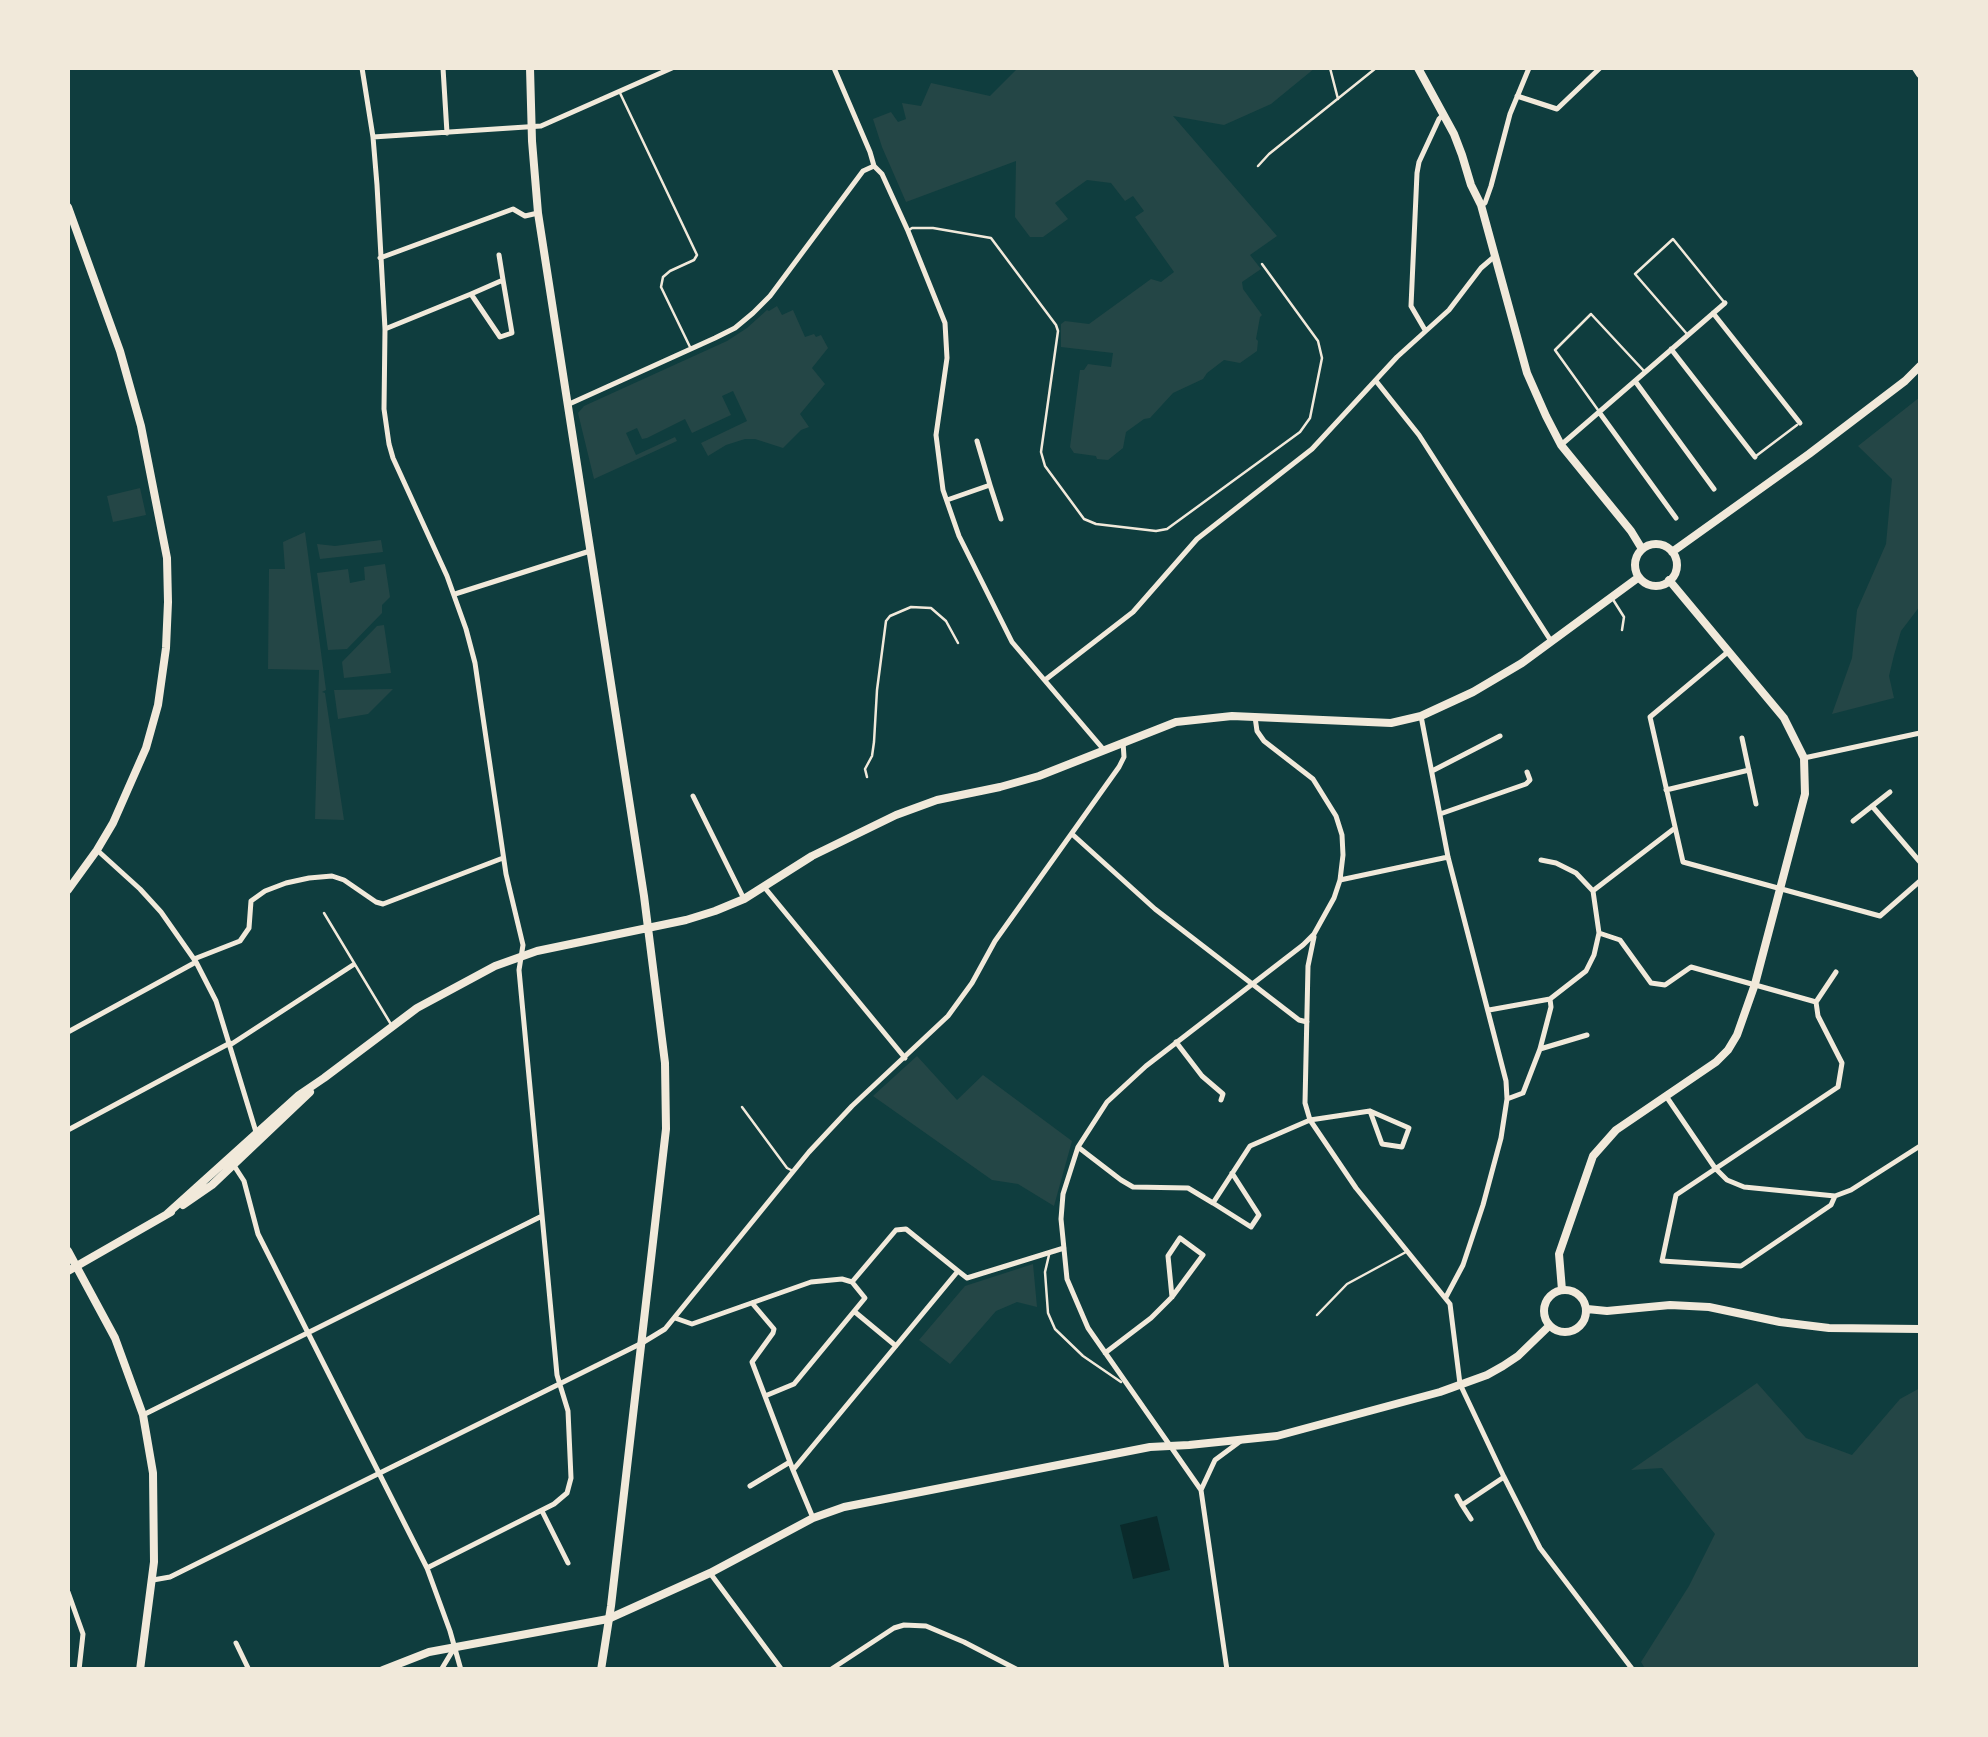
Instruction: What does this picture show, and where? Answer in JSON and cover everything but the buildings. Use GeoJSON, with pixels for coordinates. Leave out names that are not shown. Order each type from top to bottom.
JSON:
{"type":"FeatureCollection","features":[{"type":"Feature","properties":{"kind":"street"},"geometry":{"type":"LineString","coordinates":[[362,68],[378,205],[384,409],[393,458],[454,594],[475,663],[504,857],[523,945],[520,988],[557,1376],[568,1411],[571,1478],[567,1493],[554,1504],[427,1568]]}},
{"type":"Feature","properties":{"kind":"street"},"geometry":{"type":"LineString","coordinates":[[443,68],[447,133]]}},
{"type":"Feature","properties":{"kind":"street"},"geometry":{"type":"LineString","coordinates":[[530,68],[538,213],[649,928],[665,1064],[666,1130],[601,1670]]}},
{"type":"Feature","properties":{"kind":"street"},"geometry":{"type":"LineString","coordinates":[[373,138],[532,128],[555,122],[672,68]]}},
{"type":"Feature","properties":{"kind":"street"},"geometry":{"type":"LineString","coordinates":[[834,68],[945,323],[947,358],[936,435],[947,500],[959,536],[1012,642],[1104,750]]}},
{"type":"Feature","properties":{"kind":"street"},"geometry":{"type":"LineString","coordinates":[[1418,68],[1454,134],[1480,205],[1527,373],[1560,445],[1642,549]]}},
{"type":"Feature","properties":{"kind":"street"},"geometry":{"type":"LineString","coordinates":[[1480,205],[1485,203],[1510,114],[1529,68]]}},
{"type":"Feature","properties":{"kind":"street"},"geometry":{"type":"LineString","coordinates":[[1517,96],[1556,109],[1600,68]]}},
{"type":"Feature","properties":{"kind":"street"},"geometry":{"type":"LineString","coordinates":[[1916,68],[1920,74]]}},
{"type":"Feature","properties":{"kind":"street"},"geometry":{"type":"LineString","coordinates":[[1426,330],[1411,306],[1417,173],[1418,162],[1444,114]]}},
{"type":"Feature","properties":{"kind":"street"},"geometry":{"type":"LineString","coordinates":[[567,405],[691,350],[735,328],[753,314],[863,171],[874,166]]}},
{"type":"Feature","properties":{"kind":"street"},"geometry":{"type":"LineString","coordinates":[[68,208],[120,351],[141,426],[167,558],[166,633],[158,705],[142,758],[113,823],[68,890]]}},
{"type":"Feature","properties":{"kind":"street"},"geometry":{"type":"LineString","coordinates":[[380,258],[512,209],[525,216],[538,213]]}},
{"type":"Feature","properties":{"kind":"street"},"geometry":{"type":"LineString","coordinates":[[471,294],[500,337],[512,333],[498,256]]}},
{"type":"Feature","properties":{"kind":"street"},"geometry":{"type":"LineString","coordinates":[[1045,680],[1133,612],[1197,539],[1312,449],[1449,310],[1480,268],[1495,256]]}},
{"type":"Feature","properties":{"kind":"street"},"geometry":{"type":"LineString","coordinates":[[384,329],[503,280]]}},
{"type":"Feature","properties":{"kind":"street"},"geometry":{"type":"LineString","coordinates":[[1560,445],[1725,304]]}},
{"type":"Feature","properties":{"kind":"street"},"geometry":{"type":"LineString","coordinates":[[1713,314],[1800,423]]}},
{"type":"Feature","properties":{"kind":"street"},"geometry":{"type":"LineString","coordinates":[[1672,350],[1755,457]]}},
{"type":"Feature","properties":{"kind":"street"},"geometry":{"type":"LineString","coordinates":[[1672,552],[1809,454],[1920,366]]}},
{"type":"Feature","properties":{"kind":"street"},"geometry":{"type":"LineString","coordinates":[[1376,381],[1419,435],[1552,641]]}},
{"type":"Feature","properties":{"kind":"street"},"geometry":{"type":"LineString","coordinates":[[1634,381],[1714,489]]}},
{"type":"Feature","properties":{"kind":"street"},"geometry":{"type":"LineString","coordinates":[[1599,412],[1676,518]]}},
{"type":"Feature","properties":{"kind":"street"},"geometry":{"type":"LineString","coordinates":[[976,441],[1001,518]]}},
{"type":"Feature","properties":{"kind":"street"},"geometry":{"type":"LineString","coordinates":[[947,500],[990,484]]}},
{"type":"Feature","properties":{"kind":"street"},"geometry":{"type":"LineString","coordinates":[[1662,544],[1672,552],[1677,564],[1670,580],[1657,586],[1639,577],[1635,566],[1642,549],[1662,544]]}},
{"type":"Feature","properties":{"kind":"street"},"geometry":{"type":"LineString","coordinates":[[454,594],[590,551]]}},
{"type":"Feature","properties":{"kind":"street"},"geometry":{"type":"LineString","coordinates":[[230,1161],[298,1095],[441,994],[495,966],[520,956],[686,920],[744,899],[812,856],[896,815],[937,800],[1038,776],[1176,722],[1219,716],[1390,723],[1422,716],[1522,663],[1639,577]]}},
{"type":"Feature","properties":{"kind":"street"},"geometry":{"type":"LineString","coordinates":[[1562,1290],[1559,1254],[1593,1156],[1616,1130],[1716,1062],[1728,1050],[1744,1021],[1805,794],[1804,758],[1784,718],[1670,580]]}},
{"type":"Feature","properties":{"kind":"street"},"geometry":{"type":"LineString","coordinates":[[1729,651],[1650,717],[1682,862],[1880,916],[1920,881]]}},
{"type":"Feature","properties":{"kind":"street"},"geometry":{"type":"LineString","coordinates":[[1422,716],[1448,857],[1506,1081],[1507,1099],[1502,1138],[1464,1264],[1446,1298]]}},
{"type":"Feature","properties":{"kind":"street"},"geometry":{"type":"LineString","coordinates":[[1227,1670],[1201,1490],[1088,1328],[1068,1278],[1061,1219],[1063,1194],[1078,1147],[1107,1102],[1176,1042],[1299,955],[1326,916],[1340,880],[1342,836],[1336,816],[1313,779],[1264,741],[1256,731],[1255,717]]}},
{"type":"Feature","properties":{"kind":"street"},"geometry":{"type":"LineString","coordinates":[[1804,758],[1920,734]]}},
{"type":"Feature","properties":{"kind":"street"},"geometry":{"type":"LineString","coordinates":[[1432,771],[1500,736]]}},
{"type":"Feature","properties":{"kind":"street"},"geometry":{"type":"LineString","coordinates":[[1742,738],[1756,804]]}},
{"type":"Feature","properties":{"kind":"street"},"geometry":{"type":"LineString","coordinates":[[153,1580],[170,1577],[657,1336],[852,1106],[948,1016],[995,942],[1118,768],[1124,757],[1123,742]]}},
{"type":"Feature","properties":{"kind":"street"},"geometry":{"type":"LineString","coordinates":[[1666,790],[1749,770]]}},
{"type":"Feature","properties":{"kind":"street"},"geometry":{"type":"LineString","coordinates":[[1440,814],[1526,784],[1530,780],[1527,772]]}},
{"type":"Feature","properties":{"kind":"street"},"geometry":{"type":"LineString","coordinates":[[1853,821],[1890,792]]}},
{"type":"Feature","properties":{"kind":"street"},"geometry":{"type":"LineString","coordinates":[[692,796],[744,899]]}},
{"type":"Feature","properties":{"kind":"street"},"geometry":{"type":"LineString","coordinates":[[1872,806],[1920,862]]}},
{"type":"Feature","properties":{"kind":"street"},"geometry":{"type":"LineString","coordinates":[[1593,891],[1675,828]]}},
{"type":"Feature","properties":{"kind":"street"},"geometry":{"type":"LineString","coordinates":[[1072,834],[1155,909],[1299,1020],[1308,1022]]}},
{"type":"Feature","properties":{"kind":"street"},"geometry":{"type":"LineString","coordinates":[[97,850],[161,912],[195,961],[216,1001],[256,1132]]}},
{"type":"Feature","properties":{"kind":"street"},"geometry":{"type":"LineString","coordinates":[[68,1032],[244,938],[249,928],[251,900],[265,891],[308,878],[332,876],[383,904],[504,857]]}},
{"type":"Feature","properties":{"kind":"street"},"geometry":{"type":"LineString","coordinates":[[1340,880],[1448,857]]}},
{"type":"Feature","properties":{"kind":"street"},"geometry":{"type":"LineString","coordinates":[[1488,1010],[1550,998],[1586,971],[1594,955],[1599,933],[1593,891],[1576,873],[1542,860]]}},
{"type":"Feature","properties":{"kind":"street"},"geometry":{"type":"LineString","coordinates":[[765,888],[905,1058]]}},
{"type":"Feature","properties":{"kind":"street"},"geometry":{"type":"LineString","coordinates":[[1599,933],[1620,940],[1651,983],[1665,985],[1691,968],[1816,1002]]}},
{"type":"Feature","properties":{"kind":"street"},"geometry":{"type":"LineString","coordinates":[[1314,934],[1308,966],[1305,1103],[1310,1120],[1356,1188],[1446,1298],[1453,1314],[1460,1384],[1504,1477],[1540,1548],[1633,1670]]}},
{"type":"Feature","properties":{"kind":"street"},"geometry":{"type":"LineString","coordinates":[[1299,955],[1308,966]]}},
{"type":"Feature","properties":{"kind":"street"},"geometry":{"type":"LineString","coordinates":[[68,1130],[230,1044],[354,965]]}},
{"type":"Feature","properties":{"kind":"street"},"geometry":{"type":"LineString","coordinates":[[1836,972],[1816,1002],[1818,1016],[1842,1063],[1838,1087],[1676,1195],[1662,1261],[1741,1266],[1831,1206],[1836,1196]]}},
{"type":"Feature","properties":{"kind":"street"},"geometry":{"type":"LineString","coordinates":[[1507,1099],[1523,1093],[1552,1007],[1550,998]]}},
{"type":"Feature","properties":{"kind":"street"},"geometry":{"type":"LineString","coordinates":[[1540,1049],[1587,1035]]}},
{"type":"Feature","properties":{"kind":"street"},"geometry":{"type":"LineString","coordinates":[[1176,1042],[1202,1076],[1223,1094],[1221,1100]]}},
{"type":"Feature","properties":{"kind":"street"},"geometry":{"type":"LineString","coordinates":[[72,1269],[167,1214],[324,1078]]}},
{"type":"Feature","properties":{"kind":"street"},"geometry":{"type":"LineString","coordinates":[[1666,1096],[1715,1168],[1727,1180],[1744,1187],[1836,1196],[1852,1190],[1920,1146]]}},
{"type":"Feature","properties":{"kind":"street"},"geometry":{"type":"LineString","coordinates":[[1213,1203],[1250,1146],[1310,1120],[1370,1111],[1408,1128],[1402,1147],[1382,1144],[1370,1111]]}},
{"type":"Feature","properties":{"kind":"street"},"geometry":{"type":"LineString","coordinates":[[1078,1147],[1134,1187],[1188,1188],[1251,1227],[1259,1216],[1232,1173]]}},
{"type":"Feature","properties":{"kind":"street"},"geometry":{"type":"LineString","coordinates":[[230,1161],[244,1181],[258,1234],[427,1568],[461,1670]]}},
{"type":"Feature","properties":{"kind":"street"},"geometry":{"type":"LineString","coordinates":[[143,1414],[542,1216]]}},
{"type":"Feature","properties":{"kind":"street"},"geometry":{"type":"LineString","coordinates":[[852,1282],[896,1230],[906,1229],[967,1278],[1064,1248]]}},
{"type":"Feature","properties":{"kind":"street"},"geometry":{"type":"LineString","coordinates":[[1105,1353],[1151,1318],[1172,1297],[1203,1255],[1180,1238],[1168,1256],[1172,1297]]}},
{"type":"Feature","properties":{"kind":"street"},"geometry":{"type":"LineString","coordinates":[[68,1251],[72,1269],[115,1338],[143,1414],[153,1473],[153,1580],[140,1670]]}},
{"type":"Feature","properties":{"kind":"street"},"geometry":{"type":"LineString","coordinates":[[750,1486],[792,1466],[958,1270]]}},
{"type":"Feature","properties":{"kind":"street"},"geometry":{"type":"LineString","coordinates":[[675,1318],[692,1324],[810,1282],[852,1282],[865,1298],[794,1384],[765,1396]]}},
{"type":"Feature","properties":{"kind":"street"},"geometry":{"type":"LineString","coordinates":[[1562,1290],[1581,1296],[1587,1309],[1584,1322],[1574,1332],[1560,1332],[1545,1318],[1545,1304],[1562,1290]]}},
{"type":"Feature","properties":{"kind":"street"},"geometry":{"type":"LineString","coordinates":[[752,1303],[774,1329],[752,1362],[812,1518]]}},
{"type":"Feature","properties":{"kind":"street"},"geometry":{"type":"LineString","coordinates":[[1587,1309],[1709,1307],[1829,1328],[1920,1328]]}},
{"type":"Feature","properties":{"kind":"street"},"geometry":{"type":"LineString","coordinates":[[854,1312],[896,1346]]}},
{"type":"Feature","properties":{"kind":"street"},"geometry":{"type":"LineString","coordinates":[[383,1670],[428,1652],[608,1618],[710,1574],[812,1518],[844,1507],[1130,1450],[1277,1436],[1460,1384],[1503,1366],[1550,1326]]}},
{"type":"Feature","properties":{"kind":"street"},"geometry":{"type":"LineString","coordinates":[[1201,1490],[1215,1460],[1243,1440]]}},
{"type":"Feature","properties":{"kind":"street"},"geometry":{"type":"LineString","coordinates":[[1462,1504],[1504,1477]]}},
{"type":"Feature","properties":{"kind":"street"},"geometry":{"type":"LineString","coordinates":[[1457,1496],[1472,1519]]}},
{"type":"Feature","properties":{"kind":"street"},"geometry":{"type":"LineString","coordinates":[[542,1511],[568,1563]]}},
{"type":"Feature","properties":{"kind":"street"},"geometry":{"type":"LineString","coordinates":[[710,1574],[782,1670]]}},
{"type":"Feature","properties":{"kind":"street"},"geometry":{"type":"LineString","coordinates":[[68,1592],[83,1634],[79,1670]]}},
{"type":"Feature","properties":{"kind":"street"},"geometry":{"type":"LineString","coordinates":[[830,1670],[904,1625],[926,1626],[1018,1670]]}},
{"type":"Feature","properties":{"kind":"street"},"geometry":{"type":"LineString","coordinates":[[236,1644],[248,1670]]}},
{"type":"Feature","properties":{"kind":"street"},"geometry":{"type":"LineString","coordinates":[[441,1670],[454,1647]]}},
{"type":"Feature","properties":{"kind":"lane"},"geometry":{"type":"LineString","coordinates":[[1330,68],[1338,99]]}},
{"type":"Feature","properties":{"kind":"lane"},"geometry":{"type":"LineString","coordinates":[[1258,166],[1376,68]]}},
{"type":"Feature","properties":{"kind":"lane"},"geometry":{"type":"LineString","coordinates":[[620,92],[697,255],[663,277],[662,287],[691,350]]}},
{"type":"Feature","properties":{"kind":"lane"},"geometry":{"type":"LineString","coordinates":[[908,231],[933,228],[991,238],[1058,332],[1042,452],[1045,466],[1084,518],[1096,524],[1156,532],[1167,529],[1300,432],[1310,418],[1322,358],[1318,342],[1262,264]]}},
{"type":"Feature","properties":{"kind":"lane"},"geometry":{"type":"LineString","coordinates":[[1688,335],[1636,274],[1672,239],[1725,304]]}},
{"type":"Feature","properties":{"kind":"lane"},"geometry":{"type":"LineString","coordinates":[[1599,412],[1555,350],[1591,314],[1645,372]]}},
{"type":"Feature","properties":{"kind":"lane"},"geometry":{"type":"LineString","coordinates":[[1755,457],[1800,423]]}},
{"type":"Feature","properties":{"kind":"lane"},"geometry":{"type":"LineString","coordinates":[[1612,597],[1624,616],[1622,630]]}},
{"type":"Feature","properties":{"kind":"lane"},"geometry":{"type":"LineString","coordinates":[[867,777],[886,621],[911,607],[931,608],[946,621],[958,643]]}},
{"type":"Feature","properties":{"kind":"lane"},"geometry":{"type":"LineString","coordinates":[[324,913],[392,1027]]}},
{"type":"Feature","properties":{"kind":"lane"},"geometry":{"type":"LineString","coordinates":[[742,1107],[794,1172]]}},
{"type":"Feature","properties":{"kind":"lane"},"geometry":{"type":"LineString","coordinates":[[1316,1315],[1347,1284],[1408,1251]]}},
{"type":"Feature","properties":{"kind":"lane"},"geometry":{"type":"LineString","coordinates":[[1049,1253],[1045,1272],[1048,1312],[1055,1329],[1116,1381],[1126,1383]]}},
{"type":"Feature","properties":{"kind":"shaded area"},"geometry":{"type":"Polygon","coordinates":[[[1018,68],[1315,68],[1271,104],[1224,125],[1173,116],[1277,236],[1250,255],[1261,269],[1242,282],[1262,315],[1257,351],[1240,363],[1224,360],[1203,379],[1173,393],[1150,418],[1126,432],[1123,448],[1108,460],[1074,453],[1070,447],[1080,370],[1088,364],[1111,367],[1113,353],[1061,347],[1061,324],[1089,324],[1151,279],[1161,282],[1174,272],[1135,217],[1144,211],[1133,196],[1125,201],[1111,183],[1087,180],[1055,203],[1068,219],[1043,237],[1030,237],[1015,217],[1016,161],[906,202],[873,119],[891,112],[898,122],[906,119],[902,103],[921,106],[931,83],[990,96],[1018,68]]]}},
{"type":"Feature","properties":{"kind":"shaded area"},"geometry":{"type":"Polygon","coordinates":[[[777,306],[782,315],[793,310],[805,337],[821,335],[828,348],[812,368],[825,384],[800,414],[809,427],[783,448],[745,439],[708,456],[701,443],[747,421],[733,391],[722,396],[731,415],[692,433],[685,419],[647,438],[642,439],[637,428],[626,433],[636,455],[675,437],[677,441],[594,479],[578,413],[584,406],[727,341],[777,306]]]}},
{"type":"Feature","properties":{"kind":"shaded area"},"geometry":{"type":"Polygon","coordinates":[[[1920,397],[1920,606],[1901,631],[1894,655],[1889,676],[1894,698],[1832,714],[1852,658],[1857,610],[1886,544],[1892,479],[1858,446],[1920,397]]]}},
{"type":"Feature","properties":{"kind":"shaded area"},"geometry":{"type":"Polygon","coordinates":[[[140,488],[146,515],[113,522],[107,496],[140,488]]]}},
{"type":"Feature","properties":{"kind":"shaded area"},"geometry":{"type":"Polygon","coordinates":[[[305,532],[326,690],[322,692],[344,820],[315,819],[319,670],[268,669],[269,569],[285,569],[283,542],[305,532]]]}},
{"type":"Feature","properties":{"kind":"shaded area"},"geometry":{"type":"Polygon","coordinates":[[[381,540],[383,552],[320,559],[317,544],[335,546],[381,540]]]}},
{"type":"Feature","properties":{"kind":"shaded area"},"geometry":{"type":"Polygon","coordinates":[[[385,564],[390,597],[382,605],[382,613],[347,649],[328,650],[317,573],[348,569],[350,583],[365,580],[364,567],[385,564]]]}},
{"type":"Feature","properties":{"kind":"shaded area"},"geometry":{"type":"Polygon","coordinates":[[[384,625],[391,673],[344,678],[342,662],[377,626],[384,625]]]}},
{"type":"Feature","properties":{"kind":"shaded area"},"geometry":{"type":"Polygon","coordinates":[[[393,689],[368,714],[338,719],[334,690],[393,689]]]}},
{"type":"Feature","properties":{"kind":"shaded area"},"geometry":{"type":"Polygon","coordinates":[[[917,1056],[957,1100],[983,1075],[1072,1141],[1054,1206],[1018,1184],[992,1180],[873,1096],[917,1056]]]}},
{"type":"Feature","properties":{"kind":"shaded area"},"geometry":{"type":"Polygon","coordinates":[[[1033,1264],[1037,1307],[1017,1302],[996,1311],[950,1364],[919,1340],[965,1286],[1033,1264]]]}},
{"type":"Feature","properties":{"kind":"shaded area"},"geometry":{"type":"Polygon","coordinates":[[[1757,1383],[1806,1438],[1852,1455],[1900,1399],[1920,1388],[1920,1669],[1646,1670],[1641,1662],[1689,1586],[1715,1534],[1662,1468],[1631,1470],[1757,1383]]]}},
{"type":"Feature","properties":{"kind":"shaded area"},"geometry":{"type":"Polygon","coordinates":[[[1157,1516],[1170,1570],[1133,1579],[1120,1525],[1157,1516]]]}}]}
